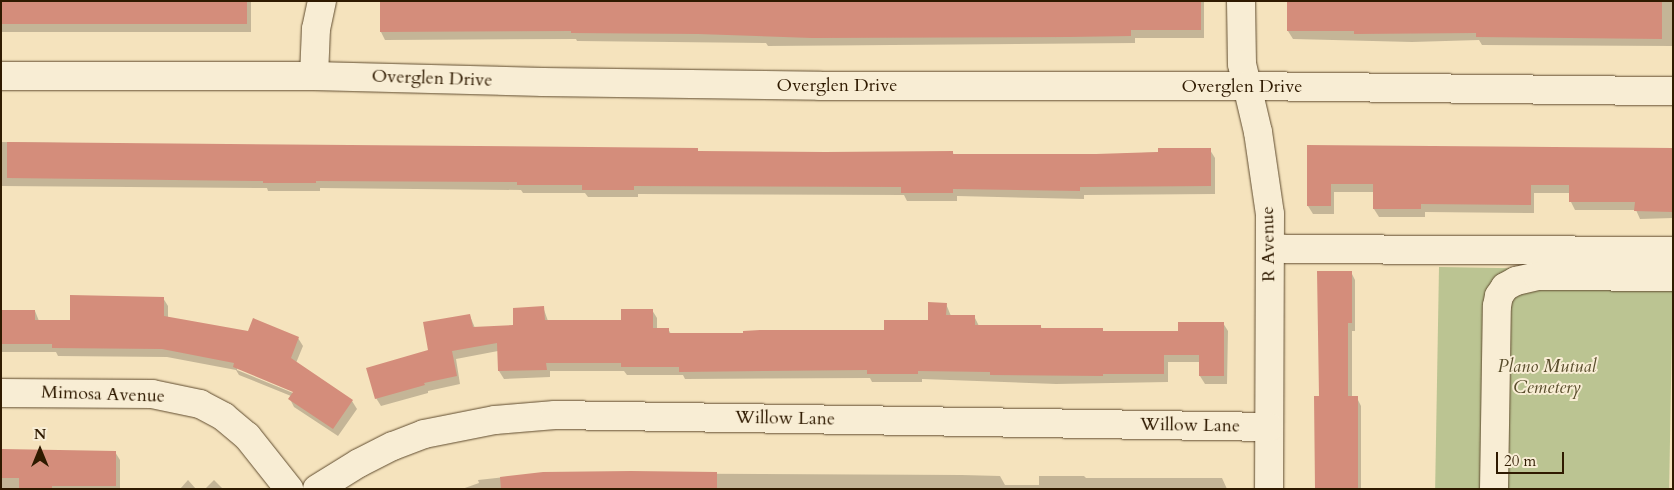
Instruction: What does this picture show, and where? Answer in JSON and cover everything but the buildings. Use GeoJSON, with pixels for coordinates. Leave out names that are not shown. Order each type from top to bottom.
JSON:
{"type":"FeatureCollection","features":[{"type":"Feature","properties":{"kind":"street"},"geometry":{"type":"LineString","coordinates":[[314,76],[316,29],[322,1]]}},
{"type":"Feature","properties":{"kind":"street","name":"R Avenue"},"geometry":{"type":"LineString","coordinates":[[1240,1],[1240,41],[1246,86],[1264,169],[1270,214],[1269,489]]}},
{"type":"Feature","properties":{"kind":"street","name":"Overglen Drive"},"geometry":{"type":"LineString","coordinates":[[1,76],[314,76],[820,86],[1246,86],[1673,91]]}},
{"type":"Feature","properties":{"kind":"street"},"geometry":{"type":"LineString","coordinates":[[1270,247],[1287,249],[1673,251]]}},
{"type":"Feature","properties":{"kind":"street"},"geometry":{"type":"LineString","coordinates":[[1494,489],[1497,306],[1499,296],[1505,287],[1516,281],[1538,276],[1673,277]]}},
{"type":"Feature","properties":{"kind":"street","name":"Mimosa Avenue"},"geometry":{"type":"LineString","coordinates":[[1,393],[152,394],[200,404],[224,417],[247,436],[290,489]]}},
{"type":"Feature","properties":{"kind":"street","name":"Willow Lane"},"geometry":{"type":"LineString","coordinates":[[317,489],[359,463],[424,434],[495,420],[555,416],[1269,427]]}},
{"type":"Feature","properties":{"kind":"green space","name":"Plano Mutual Cemetery"},"geometry":{"type":"Polygon","coordinates":[[[1439,267],[1673,271],[1669,489],[1435,489],[1439,267]]]}}]}
